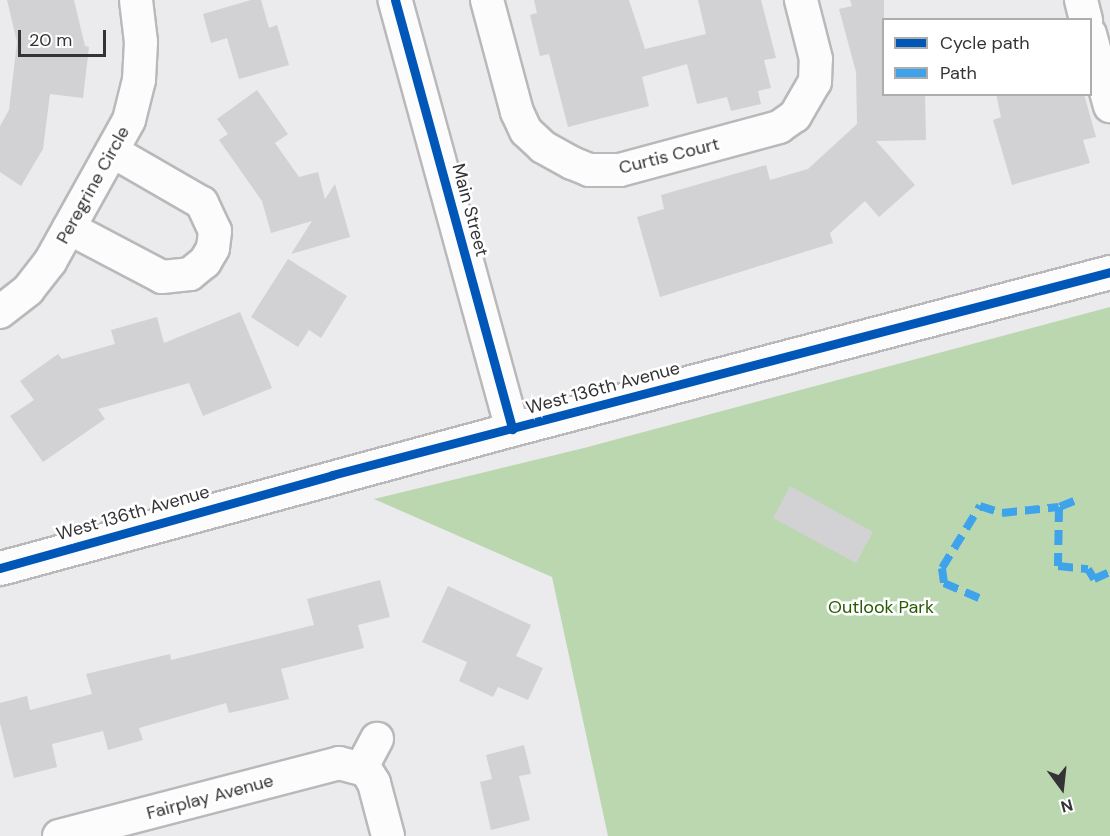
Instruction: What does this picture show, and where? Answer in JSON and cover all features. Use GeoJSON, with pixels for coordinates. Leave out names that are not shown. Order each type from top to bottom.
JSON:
{"type":"FeatureCollection","features":[{"type":"Feature","properties":{"kind":"main road","name":"Main Street"},"geometry":{"type":"LineString","coordinates":[[395,0],[512,429]]}},
{"type":"Feature","properties":{"kind":"main road","name":"West 136th Avenue"},"geometry":{"type":"LineString","coordinates":[[0,567],[512,429],[1110,272]]}},
{"type":"Feature","properties":{"kind":"street","name":"Peregrine Circle"},"geometry":{"type":"LineString","coordinates":[[0,312],[28,290],[69,228],[129,120],[139,80],[141,42],[136,0]]}},
{"type":"Feature","properties":{"kind":"street","name":"Curtis Court"},"geometry":{"type":"LineString","coordinates":[[487,0],[517,112],[526,130],[543,147],[572,163],[589,170],[620,170],[779,127],[795,116],[815,82],[816,59],[801,0]]}},
{"type":"Feature","properties":{"kind":"street"},"geometry":{"type":"LineString","coordinates":[[1081,0],[1086,18]]}},
{"type":"Feature","properties":{"kind":"street"},"geometry":{"type":"LineString","coordinates":[[1092,41],[1110,106]]}},
{"type":"Feature","properties":{"kind":"street"},"geometry":{"type":"LineString","coordinates":[[69,228],[162,277],[190,274],[206,262],[213,248],[215,231],[211,215],[202,203],[112,151]]}},
{"type":"Feature","properties":{"kind":"street"},"geometry":{"type":"LineString","coordinates":[[377,740],[362,768],[374,783],[388,836]]}},
{"type":"Feature","properties":{"kind":"street","name":"Fairplay Avenue"},"geometry":{"type":"LineString","coordinates":[[59,836],[339,764],[362,768]]}},
{"type":"Feature","properties":{"kind":"green space","name":"Outlook Park"},"geometry":{"type":"Polygon","coordinates":[[[1110,307],[1110,836],[608,836],[552,577],[374,499],[584,448],[1110,307]]]}},
{"type":"Feature","properties":{"kind":"building"},"geometry":{"type":"Polygon","coordinates":[[[7,0],[74,0],[85,46],[89,47],[83,98],[50,94],[43,149],[21,186],[0,172],[0,126],[9,110],[17,42],[7,0]]]}},
{"type":"Feature","properties":{"kind":"building"},"geometry":{"type":"Polygon","coordinates":[[[251,0],[261,0],[269,28],[277,25],[289,65],[239,79],[227,38],[211,43],[203,14],[251,0]]]}},
{"type":"Feature","properties":{"kind":"building"},"geometry":{"type":"Polygon","coordinates":[[[534,0],[629,0],[645,49],[706,34],[698,0],[761,0],[776,58],[764,60],[771,88],[758,91],[761,104],[731,111],[727,97],[697,104],[687,64],[642,77],[649,106],[568,127],[549,54],[540,56],[530,15],[537,13],[534,0]]]}},
{"type":"Feature","properties":{"kind":"building"},"geometry":{"type":"Polygon","coordinates":[[[850,0],[884,0],[882,96],[925,96],[926,140],[876,141],[915,185],[879,217],[865,201],[830,233],[833,243],[660,297],[637,217],[664,209],[661,195],[766,165],[770,180],[808,169],[857,124],[856,72],[839,9],[852,6],[850,0]]]}},
{"type":"Feature","properties":{"kind":"building"},"geometry":{"type":"Polygon","coordinates":[[[257,90],[288,134],[275,143],[299,177],[318,172],[325,199],[335,184],[350,237],[291,254],[312,221],[271,233],[262,201],[219,140],[228,134],[217,119],[257,90]]]}},
{"type":"Feature","properties":{"kind":"building"},"geometry":{"type":"Polygon","coordinates":[[[996,96],[1085,96],[1096,137],[1083,140],[1090,163],[1012,185],[993,120],[1001,117],[996,96]]]}},
{"type":"Feature","properties":{"kind":"building"},"geometry":{"type":"Polygon","coordinates":[[[288,259],[347,296],[321,338],[309,330],[298,347],[251,317],[288,259]]]}},
{"type":"Feature","properties":{"kind":"building"},"geometry":{"type":"Polygon","coordinates":[[[240,312],[272,388],[203,416],[189,383],[98,409],[105,419],[43,462],[10,416],[34,400],[20,381],[58,354],[62,359],[115,344],[111,330],[157,317],[164,343],[240,312]]]}},
{"type":"Feature","properties":{"kind":"building"},"geometry":{"type":"Polygon","coordinates":[[[790,486],[873,532],[856,563],[773,518],[790,486]]]}},
{"type":"Feature","properties":{"kind":"building"},"geometry":{"type":"Polygon","coordinates":[[[380,580],[390,617],[358,625],[364,648],[281,669],[289,699],[229,713],[226,703],[139,728],[143,740],[108,750],[103,731],[52,744],[57,767],[14,778],[0,723],[0,703],[27,696],[30,710],[92,694],[86,674],[170,654],[171,660],[314,625],[307,599],[380,580]]]}},
{"type":"Feature","properties":{"kind":"building"},"geometry":{"type":"Polygon","coordinates":[[[448,586],[531,625],[516,656],[543,668],[528,700],[498,687],[493,697],[459,681],[467,662],[422,642],[448,586]]]}},
{"type":"Feature","properties":{"kind":"building"},"geometry":{"type":"Polygon","coordinates":[[[524,745],[531,774],[519,776],[530,820],[491,830],[480,782],[492,779],[486,755],[524,745]]]}},
{"type":"Feature","properties":{"kind":"marked path"},"geometry":{"type":"LineString","coordinates":[[1074,501],[1059,507],[1058,566],[1088,569],[1094,579],[1110,572]]}},
{"type":"Feature","properties":{"kind":"marked path"},"geometry":{"type":"LineString","coordinates":[[979,598],[944,583],[942,568],[980,506],[1002,513],[1059,507]]}},
{"type":"Feature","properties":{"kind":"cycle path"},"geometry":{"type":"LineString","coordinates":[[395,0],[512,429]]}},
{"type":"Feature","properties":{"kind":"cycle path"},"geometry":{"type":"LineString","coordinates":[[0,568],[332,475],[1110,272]]}}]}
